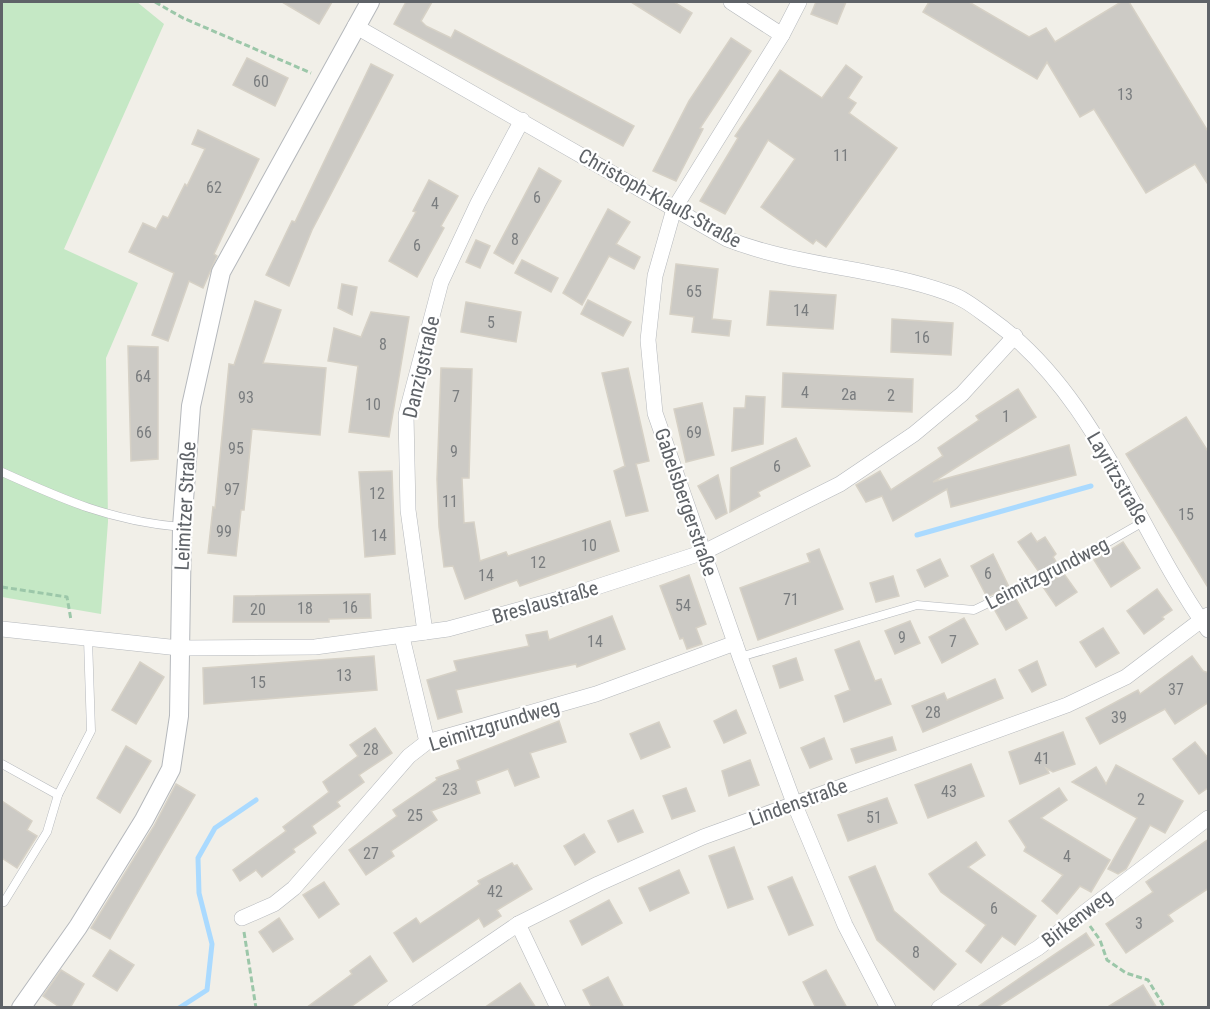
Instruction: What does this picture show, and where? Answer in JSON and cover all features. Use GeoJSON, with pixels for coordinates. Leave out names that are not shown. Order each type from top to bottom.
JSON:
{"type":"FeatureCollection","features":[{"type":"Feature","properties":{"kind":"street","name":"Leimitzer Straße"},"geometry":{"type":"LineString","coordinates":[[21,1008],[78,927],[144,820],[171,770],[179,716],[182,527],[191,406],[221,272],[370,2]]}},
{"type":"Feature","properties":{"kind":"street"},"geometry":{"type":"LineString","coordinates":[[731,2],[782,35]]}},
{"type":"Feature","properties":{"kind":"street","name":"Gabelsbergerstraße"},"geometry":{"type":"LineString","coordinates":[[799,2],[782,35],[674,209],[655,276],[648,340],[655,413],[680,491],[794,803],[845,925],[888,1008]]}},
{"type":"Feature","properties":{"kind":"street","name":"Christoph-Klauß-Straße"},"geometry":{"type":"LineString","coordinates":[[355,26],[727,239],[753,250],[900,277],[950,293],[1015,336]]}},
{"type":"Feature","properties":{"kind":"street","name":"Danzigstraße"},"geometry":{"type":"LineString","coordinates":[[425,632],[408,510],[406,415],[441,282],[478,203],[522,120]]}},
{"type":"Feature","properties":{"kind":"street","name":"Breslaustraße"},"geometry":{"type":"LineString","coordinates":[[2,629],[179,648],[315,647],[448,629],[566,597],[704,552],[840,484],[914,434],[962,394],[1015,336]]}},
{"type":"Feature","properties":{"kind":"street","name":"Layritzstraße"},"geometry":{"type":"LineString","coordinates":[[1015,336],[1067,394],[1101,446],[1143,522],[1206,622]]}},
{"type":"Feature","properties":{"kind":"street","name":"Lindenstraße"},"geometry":{"type":"LineString","coordinates":[[395,1008],[518,924],[598,884],[703,837],[1066,705],[1126,677],[1206,622]]}},
{"type":"Feature","properties":{"kind":"street"},"geometry":{"type":"LineString","coordinates":[[402,637],[427,742]]}},
{"type":"Feature","properties":{"kind":"street","name":"Leimitzgrundweg"},"geometry":{"type":"LineString","coordinates":[[242,918],[274,904],[294,888],[409,756],[427,742],[596,694],[738,650]]}},
{"type":"Feature","properties":{"kind":"street","name":"Birkenweg"},"geometry":{"type":"LineString","coordinates":[[939,1008],[1038,948],[1209,819]]}},
{"type":"Feature","properties":{"kind":"street"},"geometry":{"type":"LineString","coordinates":[[518,924],[558,1008]]}},
{"type":"Feature","properties":{"kind":"lane"},"geometry":{"type":"LineString","coordinates":[[2,471],[72,504],[142,523],[182,527]]}},
{"type":"Feature","properties":{"kind":"lane","name":"Leimitzgrundweg"},"geometry":{"type":"LineString","coordinates":[[738,650],[917,605],[974,610],[1068,565],[1143,522]]}},
{"type":"Feature","properties":{"kind":"lane"},"geometry":{"type":"LineString","coordinates":[[2,901],[4,902],[47,832],[58,795],[91,731],[81,638]]}},
{"type":"Feature","properties":{"kind":"lane"},"geometry":{"type":"LineString","coordinates":[[2,764],[58,795]]}},
{"type":"Feature","properties":{"kind":"path"},"geometry":{"type":"LineString","coordinates":[[155,2],[183,18],[326,80]]}},
{"type":"Feature","properties":{"kind":"path"},"geometry":{"type":"LineString","coordinates":[[2,587],[67,597],[81,638]]}},
{"type":"Feature","properties":{"kind":"path"},"geometry":{"type":"LineString","coordinates":[[1081,915],[1101,940],[1107,960],[1126,973],[1148,980],[1165,1008]]}},
{"type":"Feature","properties":{"kind":"path"},"geometry":{"type":"LineString","coordinates":[[242,918],[256,1008]]}},
{"type":"Feature","properties":{"kind":"green space"},"geometry":{"type":"Polygon","coordinates":[[[2,2],[137,2],[164,24],[64,249],[138,283],[106,358],[108,522],[101,614],[2,597],[2,2]]]}},
{"type":"Feature","properties":{"kind":"building"},"geometry":{"type":"Polygon","coordinates":[[[282,2],[332,2],[319,24],[282,2]]]}},
{"type":"Feature","properties":{"kind":"building"},"geometry":{"type":"Polygon","coordinates":[[[406,2],[432,2],[421,21],[426,26],[451,38],[455,30],[634,126],[623,146],[394,24],[406,2]]]}},
{"type":"Feature","properties":{"kind":"building"},"geometry":{"type":"Polygon","coordinates":[[[631,2],[674,2],[692,13],[680,33],[631,2]]]}},
{"type":"Feature","properties":{"kind":"building"},"geometry":{"type":"Polygon","coordinates":[[[816,2],[846,2],[837,24],[811,14],[816,2]]]}},
{"type":"Feature","properties":{"kind":"building"},"geometry":{"type":"Polygon","coordinates":[[[929,2],[969,2],[1029,37],[1046,28],[1055,42],[1121,2],[1129,2],[1209,133],[1209,186],[1195,164],[1146,193],[1094,109],[1080,117],[1047,62],[1037,79],[923,12],[929,2]]]}},
{"type":"Feature","properties":{"kind":"building"},"geometry":{"type":"Polygon","coordinates":[[[731,38],[751,51],[700,128],[703,129],[676,181],[653,171],[689,101],[731,38]]]}},
{"type":"Feature","properties":{"kind":"building"},"geometry":{"type":"Polygon","coordinates":[[[247,58],[288,78],[275,106],[233,85],[247,58]]]}},
{"type":"Feature","properties":{"kind":"building"},"geometry":{"type":"Polygon","coordinates":[[[371,64],[393,75],[312,230],[289,286],[266,275],[292,221],[295,222],[371,64]]]}},
{"type":"Feature","properties":{"kind":"building"},"geometry":{"type":"Polygon","coordinates":[[[846,65],[862,77],[848,98],[856,103],[849,113],[897,148],[826,247],[816,240],[813,244],[761,207],[795,159],[768,140],[725,214],[700,201],[738,138],[735,136],[780,70],[822,98],[846,65]]]}},
{"type":"Feature","properties":{"kind":"building"},"geometry":{"type":"Polygon","coordinates":[[[198,130],[259,159],[214,254],[217,256],[203,288],[189,281],[168,341],[152,335],[174,273],[129,252],[143,223],[156,229],[163,216],[168,218],[185,184],[187,186],[205,149],[192,144],[198,130]]]}},
{"type":"Feature","properties":{"kind":"building"},"geometry":{"type":"Polygon","coordinates":[[[539,168],[561,181],[513,264],[494,253],[539,168]]]}},
{"type":"Feature","properties":{"kind":"building"},"geometry":{"type":"Polygon","coordinates":[[[429,180],[458,196],[441,226],[444,228],[417,277],[389,261],[416,212],[413,211],[429,180]]]}},
{"type":"Feature","properties":{"kind":"building"},"geometry":{"type":"Polygon","coordinates":[[[608,209],[630,222],[616,244],[640,257],[634,269],[609,256],[582,305],[563,293],[608,209]]]}},
{"type":"Feature","properties":{"kind":"building"},"geometry":{"type":"Polygon","coordinates":[[[476,240],[490,246],[480,268],[466,262],[476,240]]]}},
{"type":"Feature","properties":{"kind":"building"},"geometry":{"type":"Polygon","coordinates":[[[522,260],[558,278],[551,292],[515,273],[522,260]]]}},
{"type":"Feature","properties":{"kind":"building"},"geometry":{"type":"Polygon","coordinates":[[[676,264],[718,269],[712,319],[731,321],[729,336],[692,332],[694,317],[670,314],[676,264]]]}},
{"type":"Feature","properties":{"kind":"building"},"geometry":{"type":"Polygon","coordinates":[[[342,284],[357,287],[352,315],[338,308],[342,284]]]}},
{"type":"Feature","properties":{"kind":"building"},"geometry":{"type":"Polygon","coordinates":[[[770,291],[836,295],[833,329],[767,325],[770,291]]]}},
{"type":"Feature","properties":{"kind":"building"},"geometry":{"type":"Polygon","coordinates":[[[588,300],[631,322],[623,336],[581,314],[588,300]]]}},
{"type":"Feature","properties":{"kind":"building"},"geometry":{"type":"Polygon","coordinates":[[[255,301],[281,310],[263,363],[326,368],[320,435],[252,429],[244,510],[241,510],[236,556],[208,553],[213,507],[215,508],[229,364],[234,365],[255,301]]]}},
{"type":"Feature","properties":{"kind":"building"},"geometry":{"type":"Polygon","coordinates":[[[466,302],[521,312],[516,342],[461,332],[466,302]]]}},
{"type":"Feature","properties":{"kind":"building"},"geometry":{"type":"Polygon","coordinates":[[[371,312],[409,317],[389,437],[349,432],[358,366],[328,361],[334,328],[361,337],[371,312]]]}},
{"type":"Feature","properties":{"kind":"building"},"geometry":{"type":"Polygon","coordinates":[[[892,319],[953,323],[951,355],[891,352],[892,319]]]}},
{"type":"Feature","properties":{"kind":"building"},"geometry":{"type":"Polygon","coordinates":[[[128,346],[158,347],[158,459],[131,461],[128,346]]]}},
{"type":"Feature","properties":{"kind":"building"},"geometry":{"type":"Polygon","coordinates":[[[441,368],[472,369],[469,478],[462,478],[464,523],[474,522],[480,561],[506,552],[508,556],[610,521],[619,551],[520,586],[517,580],[465,599],[453,566],[444,567],[439,527],[437,479],[441,368]]]}},
{"type":"Feature","properties":{"kind":"building"},"geometry":{"type":"Polygon","coordinates":[[[628,368],[649,461],[636,464],[648,511],[626,516],[614,471],[625,466],[602,373],[628,368]]]}},
{"type":"Feature","properties":{"kind":"building"},"geometry":{"type":"Polygon","coordinates":[[[783,373],[913,379],[912,412],[782,407],[783,373]]]}},
{"type":"Feature","properties":{"kind":"building"},"geometry":{"type":"Polygon","coordinates":[[[1018,389],[1036,417],[933,482],[1069,445],[1076,475],[951,507],[947,489],[893,521],[882,496],[866,502],[856,485],[880,471],[891,490],[943,456],[938,448],[979,420],[976,416],[1018,389]]]}},
{"type":"Feature","properties":{"kind":"building"},"geometry":{"type":"Polygon","coordinates":[[[746,396],[765,397],[763,444],[732,451],[734,408],[745,408],[746,396]]]}},
{"type":"Feature","properties":{"kind":"building"},"geometry":{"type":"Polygon","coordinates":[[[702,403],[714,455],[686,462],[674,409],[702,403]]]}},
{"type":"Feature","properties":{"kind":"building"},"geometry":{"type":"Polygon","coordinates":[[[1186,417],[1209,453],[1209,589],[1126,454],[1186,417]]]}},
{"type":"Feature","properties":{"kind":"building"},"geometry":{"type":"Polygon","coordinates":[[[796,438],[810,466],[758,492],[760,496],[730,512],[731,468],[796,438]]]}},
{"type":"Feature","properties":{"kind":"building"},"geometry":{"type":"Polygon","coordinates":[[[392,471],[395,554],[365,557],[359,472],[392,471]]]}},
{"type":"Feature","properties":{"kind":"building"},"geometry":{"type":"Polygon","coordinates":[[[718,475],[727,513],[716,519],[698,486],[718,475]]]}},
{"type":"Feature","properties":{"kind":"building"},"geometry":{"type":"Polygon","coordinates":[[[1031,533],[1037,542],[1045,537],[1056,554],[1053,557],[1057,563],[1039,572],[1018,542],[1031,533]]]}},
{"type":"Feature","properties":{"kind":"building"},"geometry":{"type":"Polygon","coordinates":[[[1123,542],[1140,568],[1111,587],[1094,560],[1123,542]]]}},
{"type":"Feature","properties":{"kind":"building"},"geometry":{"type":"Polygon","coordinates":[[[819,549],[843,609],[758,640],[740,588],[810,562],[807,554],[819,549]]]}},
{"type":"Feature","properties":{"kind":"building"},"geometry":{"type":"Polygon","coordinates":[[[993,554],[1009,587],[987,597],[971,566],[993,554]]]}},
{"type":"Feature","properties":{"kind":"building"},"geometry":{"type":"Polygon","coordinates":[[[940,559],[948,576],[925,587],[917,570],[940,559]]]}},
{"type":"Feature","properties":{"kind":"building"},"geometry":{"type":"Polygon","coordinates":[[[1064,574],[1077,592],[1056,606],[1043,587],[1046,582],[1064,574]]]}},
{"type":"Feature","properties":{"kind":"building"},"geometry":{"type":"Polygon","coordinates":[[[689,575],[706,624],[696,628],[702,644],[687,649],[683,638],[680,639],[660,586],[689,575]]]}},
{"type":"Feature","properties":{"kind":"building"},"geometry":{"type":"Polygon","coordinates":[[[893,576],[899,596],[876,602],[870,583],[893,576]]]}},
{"type":"Feature","properties":{"kind":"building"},"geometry":{"type":"Polygon","coordinates":[[[1157,589],[1172,610],[1144,634],[1127,611],[1157,589]]]}},
{"type":"Feature","properties":{"kind":"building"},"geometry":{"type":"Polygon","coordinates":[[[370,594],[371,618],[329,619],[329,622],[233,622],[234,596],[370,594]]]}},
{"type":"Feature","properties":{"kind":"building"},"geometry":{"type":"Polygon","coordinates":[[[1015,597],[1027,618],[1006,630],[993,607],[1015,597]]]}},
{"type":"Feature","properties":{"kind":"building"},"geometry":{"type":"Polygon","coordinates":[[[612,616],[625,649],[577,667],[576,664],[456,690],[462,712],[438,719],[427,680],[457,671],[454,661],[529,646],[526,635],[547,631],[549,640],[612,616]]]}},
{"type":"Feature","properties":{"kind":"building"},"geometry":{"type":"Polygon","coordinates":[[[964,618],[978,644],[942,663],[929,637],[964,618]]]}},
{"type":"Feature","properties":{"kind":"building"},"geometry":{"type":"Polygon","coordinates":[[[910,621],[920,643],[895,654],[885,631],[910,621]]]}},
{"type":"Feature","properties":{"kind":"building"},"geometry":{"type":"Polygon","coordinates":[[[1103,628],[1119,653],[1096,667],[1080,642],[1103,628]]]}},
{"type":"Feature","properties":{"kind":"building"},"geometry":{"type":"Polygon","coordinates":[[[859,641],[875,681],[881,679],[891,704],[844,722],[835,696],[850,690],[835,650],[859,641]]]}},
{"type":"Feature","properties":{"kind":"building"},"geometry":{"type":"Polygon","coordinates":[[[374,656],[377,690],[204,704],[203,668],[374,656]]]}},
{"type":"Feature","properties":{"kind":"building"},"geometry":{"type":"Polygon","coordinates":[[[1192,656],[1203,671],[1209,673],[1209,702],[1175,724],[1165,709],[1100,744],[1086,718],[1138,690],[1140,694],[1192,656]]]}},
{"type":"Feature","properties":{"kind":"building"},"geometry":{"type":"Polygon","coordinates":[[[796,658],[803,680],[780,688],[773,666],[796,658]]]}},
{"type":"Feature","properties":{"kind":"building"},"geometry":{"type":"Polygon","coordinates":[[[1037,661],[1046,685],[1032,692],[1019,670],[1037,661]]]}},
{"type":"Feature","properties":{"kind":"building"},"geometry":{"type":"Polygon","coordinates":[[[140,662],[164,677],[136,724],[112,710],[140,662]]]}},
{"type":"Feature","properties":{"kind":"building"},"geometry":{"type":"Polygon","coordinates":[[[995,679],[1003,698],[923,732],[912,706],[944,693],[947,700],[995,679]]]}},
{"type":"Feature","properties":{"kind":"building"},"geometry":{"type":"Polygon","coordinates":[[[736,710],[746,733],[724,743],[714,721],[736,710]]]}},
{"type":"Feature","properties":{"kind":"building"},"geometry":{"type":"Polygon","coordinates":[[[559,721],[566,742],[530,753],[539,777],[515,786],[508,769],[476,781],[480,793],[431,811],[437,820],[391,851],[394,856],[366,875],[349,850],[397,816],[393,810],[437,780],[436,778],[460,769],[457,761],[559,721]]]}},
{"type":"Feature","properties":{"kind":"building"},"geometry":{"type":"Polygon","coordinates":[[[659,722],[670,747],[641,759],[630,734],[659,722]]]}},
{"type":"Feature","properties":{"kind":"building"},"geometry":{"type":"Polygon","coordinates":[[[375,728],[392,753],[359,775],[364,782],[337,802],[340,806],[312,826],[316,833],[293,849],[295,852],[262,877],[256,870],[240,881],[233,870],[286,831],[283,827],[329,792],[323,782],[358,756],[350,745],[375,728]]]}},
{"type":"Feature","properties":{"kind":"building"},"geometry":{"type":"Polygon","coordinates":[[[1063,732],[1075,764],[1053,772],[1046,768],[1049,773],[1020,784],[1009,752],[1063,732]]]}},
{"type":"Feature","properties":{"kind":"building"},"geometry":{"type":"Polygon","coordinates":[[[892,737],[896,750],[856,763],[851,749],[892,737]]]}},
{"type":"Feature","properties":{"kind":"building"},"geometry":{"type":"Polygon","coordinates":[[[824,738],[832,759],[810,768],[801,748],[824,738]]]}},
{"type":"Feature","properties":{"kind":"building"},"geometry":{"type":"Polygon","coordinates":[[[1195,742],[1209,759],[1209,787],[1199,794],[1173,759],[1195,742]]]}},
{"type":"Feature","properties":{"kind":"building"},"geometry":{"type":"Polygon","coordinates":[[[126,746],[151,761],[120,813],[97,798],[126,746]]]}},
{"type":"Feature","properties":{"kind":"building"},"geometry":{"type":"Polygon","coordinates":[[[750,760],[759,785],[729,796],[722,771],[750,760]]]}},
{"type":"Feature","properties":{"kind":"building"},"geometry":{"type":"Polygon","coordinates":[[[971,764],[984,796],[928,818],[915,785],[971,764]]]}},
{"type":"Feature","properties":{"kind":"building"},"geometry":{"type":"Polygon","coordinates":[[[1116,765],[1183,801],[1165,833],[1150,825],[1126,869],[1118,874],[1108,869],[1137,818],[1072,782],[1096,767],[1106,784],[1116,765]]]}},
{"type":"Feature","properties":{"kind":"building"},"geometry":{"type":"Polygon","coordinates":[[[176,784],[195,795],[110,939],[91,928],[154,826],[176,784]]]}},
{"type":"Feature","properties":{"kind":"building"},"geometry":{"type":"Polygon","coordinates":[[[686,788],[695,811],[672,819],[663,796],[686,788]]]}},
{"type":"Feature","properties":{"kind":"building"},"geometry":{"type":"Polygon","coordinates":[[[1059,788],[1067,800],[1041,818],[1110,860],[1091,892],[1080,886],[1057,914],[1042,901],[1063,875],[1024,851],[1026,847],[1009,821],[1059,788]]]}},
{"type":"Feature","properties":{"kind":"building"},"geometry":{"type":"Polygon","coordinates":[[[887,798],[897,823],[848,841],[838,815],[887,798]]]}},
{"type":"Feature","properties":{"kind":"building"},"geometry":{"type":"Polygon","coordinates":[[[2,801],[32,821],[27,830],[37,836],[17,868],[2,858],[2,801]]]}},
{"type":"Feature","properties":{"kind":"building"},"geometry":{"type":"Polygon","coordinates":[[[633,810],[643,832],[618,842],[608,821],[633,810]]]}},
{"type":"Feature","properties":{"kind":"building"},"geometry":{"type":"Polygon","coordinates":[[[584,834],[595,852],[575,865],[564,846],[584,834]]]}},
{"type":"Feature","properties":{"kind":"building"},"geometry":{"type":"Polygon","coordinates":[[[1209,839],[1209,888],[1168,915],[1173,921],[1126,953],[1106,924],[1153,892],[1146,882],[1209,839]]]}},
{"type":"Feature","properties":{"kind":"building"},"geometry":{"type":"Polygon","coordinates":[[[976,842],[985,855],[968,867],[1036,916],[1015,945],[1002,936],[981,963],[966,951],[986,925],[941,892],[929,874],[976,842]]]}},
{"type":"Feature","properties":{"kind":"building"},"geometry":{"type":"Polygon","coordinates":[[[734,847],[753,899],[728,908],[709,856],[734,847]]]}},
{"type":"Feature","properties":{"kind":"building"},"geometry":{"type":"Polygon","coordinates":[[[512,863],[514,866],[517,865],[532,889],[497,910],[501,916],[484,927],[479,918],[413,962],[394,933],[416,918],[420,924],[480,884],[478,881],[512,863]]]}},
{"type":"Feature","properties":{"kind":"building"},"geometry":{"type":"Polygon","coordinates":[[[875,866],[894,911],[956,964],[934,990],[877,940],[849,877],[875,866]]]}},
{"type":"Feature","properties":{"kind":"building"},"geometry":{"type":"Polygon","coordinates":[[[679,870],[689,893],[650,911],[639,888],[679,870]]]}},
{"type":"Feature","properties":{"kind":"building"},"geometry":{"type":"Polygon","coordinates":[[[792,877],[813,925],[789,935],[768,887],[792,877]]]}},
{"type":"Feature","properties":{"kind":"building"},"geometry":{"type":"Polygon","coordinates":[[[324,882],[339,904],[319,918],[303,895],[324,882]]]}},
{"type":"Feature","properties":{"kind":"building"},"geometry":{"type":"Polygon","coordinates":[[[609,900],[622,923],[582,945],[570,921],[609,900]]]}},
{"type":"Feature","properties":{"kind":"building"},"geometry":{"type":"Polygon","coordinates":[[[279,918],[293,939],[273,952],[259,932],[279,918]]]}},
{"type":"Feature","properties":{"kind":"building"},"geometry":{"type":"Polygon","coordinates":[[[1086,933],[1094,945],[996,1008],[976,1008],[1086,933]]]}},
{"type":"Feature","properties":{"kind":"building"},"geometry":{"type":"Polygon","coordinates":[[[110,950],[134,965],[117,991],[93,976],[110,950]]]}},
{"type":"Feature","properties":{"kind":"building"},"geometry":{"type":"Polygon","coordinates":[[[370,956],[387,981],[349,1008],[306,1008],[352,974],[350,971],[370,956]]]}},
{"type":"Feature","properties":{"kind":"building"},"geometry":{"type":"Polygon","coordinates":[[[61,970],[84,984],[70,1008],[61,1008],[43,996],[61,970]]]}},
{"type":"Feature","properties":{"kind":"building"},"geometry":{"type":"Polygon","coordinates":[[[826,970],[847,1008],[816,1008],[803,982],[826,970]]]}},
{"type":"Feature","properties":{"kind":"building"},"geometry":{"type":"Polygon","coordinates":[[[608,977],[624,1008],[592,1008],[583,990],[608,977]]]}},
{"type":"Feature","properties":{"kind":"building"},"geometry":{"type":"Polygon","coordinates":[[[520,983],[536,1008],[484,1008],[520,983]]]}},
{"type":"Feature","properties":{"kind":"building"},"geometry":{"type":"Polygon","coordinates":[[[1143,985],[1157,1008],[1106,1008],[1143,985]]]}},
{"type":"Feature","properties":{"kind":"waterway"},"geometry":{"type":"LineString","coordinates":[[917,535],[1091,486]]}},
{"type":"Feature","properties":{"kind":"waterway"},"geometry":{"type":"LineString","coordinates":[[179,1008],[207,990],[212,944],[199,893],[198,858],[215,828],[256,800]]}}]}
